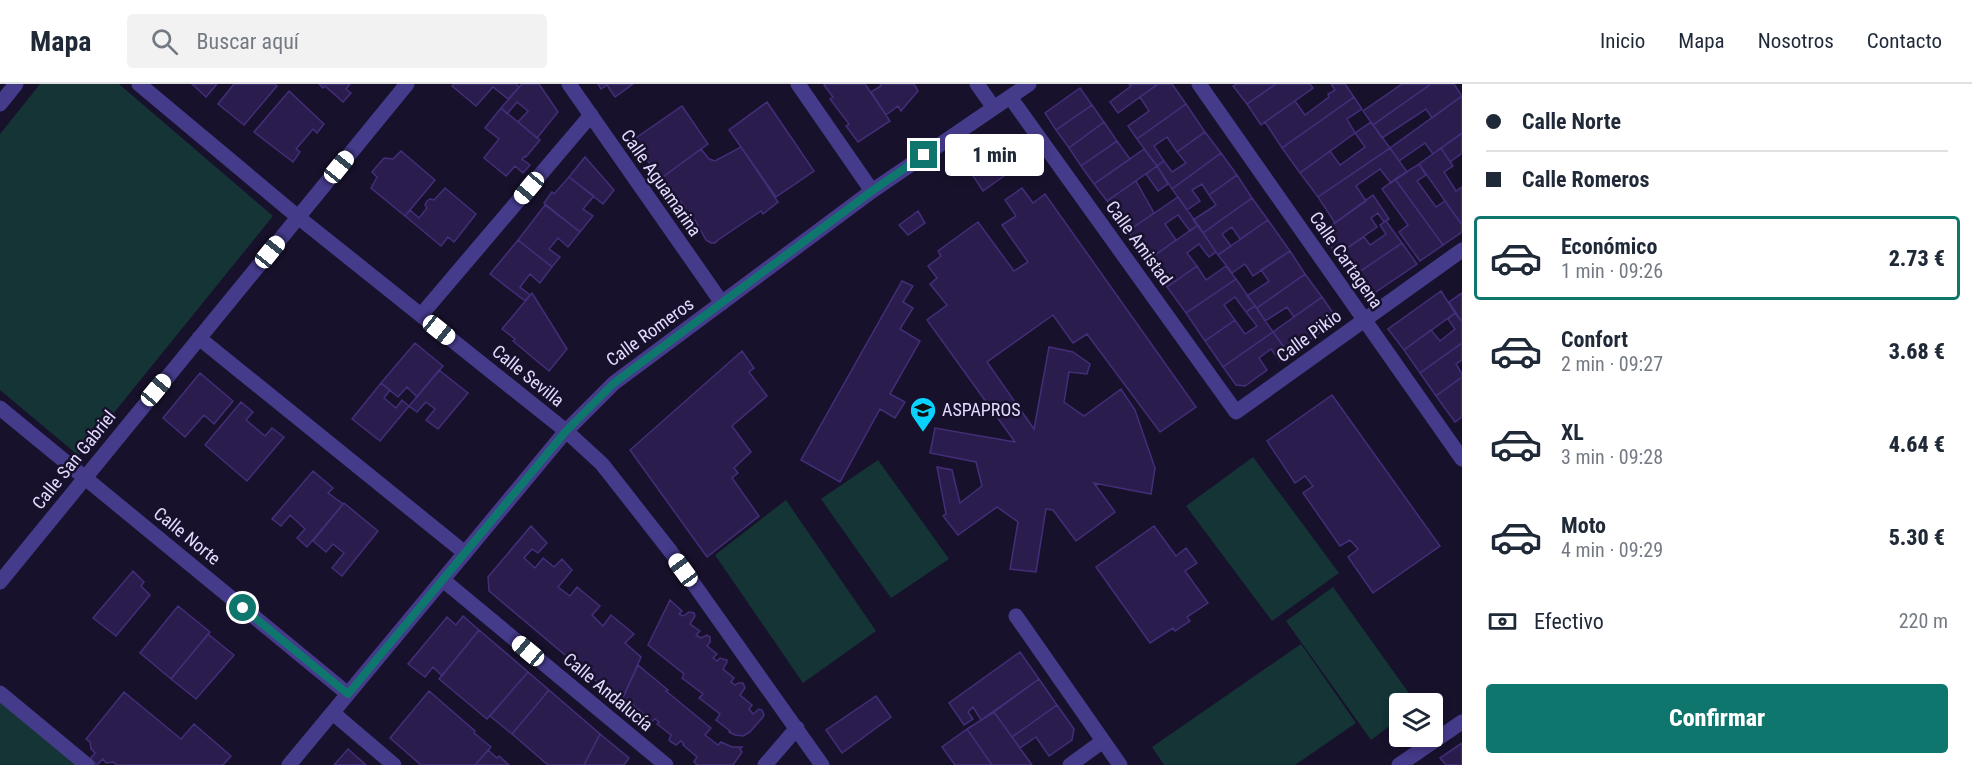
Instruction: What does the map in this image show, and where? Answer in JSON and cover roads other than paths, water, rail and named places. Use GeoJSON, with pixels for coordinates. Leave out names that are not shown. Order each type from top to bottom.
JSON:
{"type":"FeatureCollection","features":[{"type":"Feature","properties":{"kind":"street"},"geometry":{"type":"LineString","coordinates":[[0,104],[16,84]]}},
{"type":"Feature","properties":{"kind":"street","name":"Calle Sevilla"},"geometry":{"type":"LineString","coordinates":[[139,84],[298,217],[566,431],[602,464],[671,552],[822,765]]}},
{"type":"Feature","properties":{"kind":"street","name":"Calle San Gabriel"},"geometry":{"type":"LineString","coordinates":[[0,582],[407,84]]}},
{"type":"Feature","properties":{"kind":"street","name":"Calle Aguamarina"},"geometry":{"type":"LineString","coordinates":[[569,84],[722,303]]}},
{"type":"Feature","properties":{"kind":"street"},"geometry":{"type":"LineString","coordinates":[[798,84],[872,191]]}},
{"type":"Feature","properties":{"kind":"street"},"geometry":{"type":"LineString","coordinates":[[978,84],[994,108]]}},
{"type":"Feature","properties":{"kind":"street","name":"Calle Romeros"},"geometry":{"type":"LineString","coordinates":[[289,765],[566,431],[614,383],[872,191],[1029,84]]}},
{"type":"Feature","properties":{"kind":"street","name":"Calle Cartagena"},"geometry":{"type":"LineString","coordinates":[[1198,84],[1462,459]]}},
{"type":"Feature","properties":{"kind":"street","name":"Calle Amistad"},"geometry":{"type":"LineString","coordinates":[[1010,97],[1236,412]]}},
{"type":"Feature","properties":{"kind":"street"},"geometry":{"type":"LineString","coordinates":[[421,315],[591,115]]}},
{"type":"Feature","properties":{"kind":"street","name":"Calle Pikio"},"geometry":{"type":"LineString","coordinates":[[1236,412],[1462,250]]}},
{"type":"Feature","properties":{"kind":"street"},"geometry":{"type":"LineString","coordinates":[[199,338],[465,553]]}},
{"type":"Feature","properties":{"kind":"street","name":"Calle Norte"},"geometry":{"type":"LineString","coordinates":[[0,408],[348,694]]}},
{"type":"Feature","properties":{"kind":"street","name":"Calle Andalucía"},"geometry":{"type":"LineString","coordinates":[[442,580],[666,765]]}},
{"type":"Feature","properties":{"kind":"street"},"geometry":{"type":"LineString","coordinates":[[1016,616],[1120,765]]}},
{"type":"Feature","properties":{"kind":"street"},"geometry":{"type":"LineString","coordinates":[[0,693],[87,765]]}},
{"type":"Feature","properties":{"kind":"street"},"geometry":{"type":"LineString","coordinates":[[333,712],[394,765]]}},
{"type":"Feature","properties":{"kind":"street"},"geometry":{"type":"LineString","coordinates":[[1399,765],[1462,722]]}},
{"type":"Feature","properties":{"kind":"street"},"geometry":{"type":"LineString","coordinates":[[765,765],[797,728]]}},
{"type":"Feature","properties":{"kind":"street"},"geometry":{"type":"LineString","coordinates":[[1070,765],[1103,741]]}},
{"type":"Feature","properties":{"kind":"place","name":"ASPAPROS"},"geometry":{"type":"Point","coordinates":[923,433]}}]}
